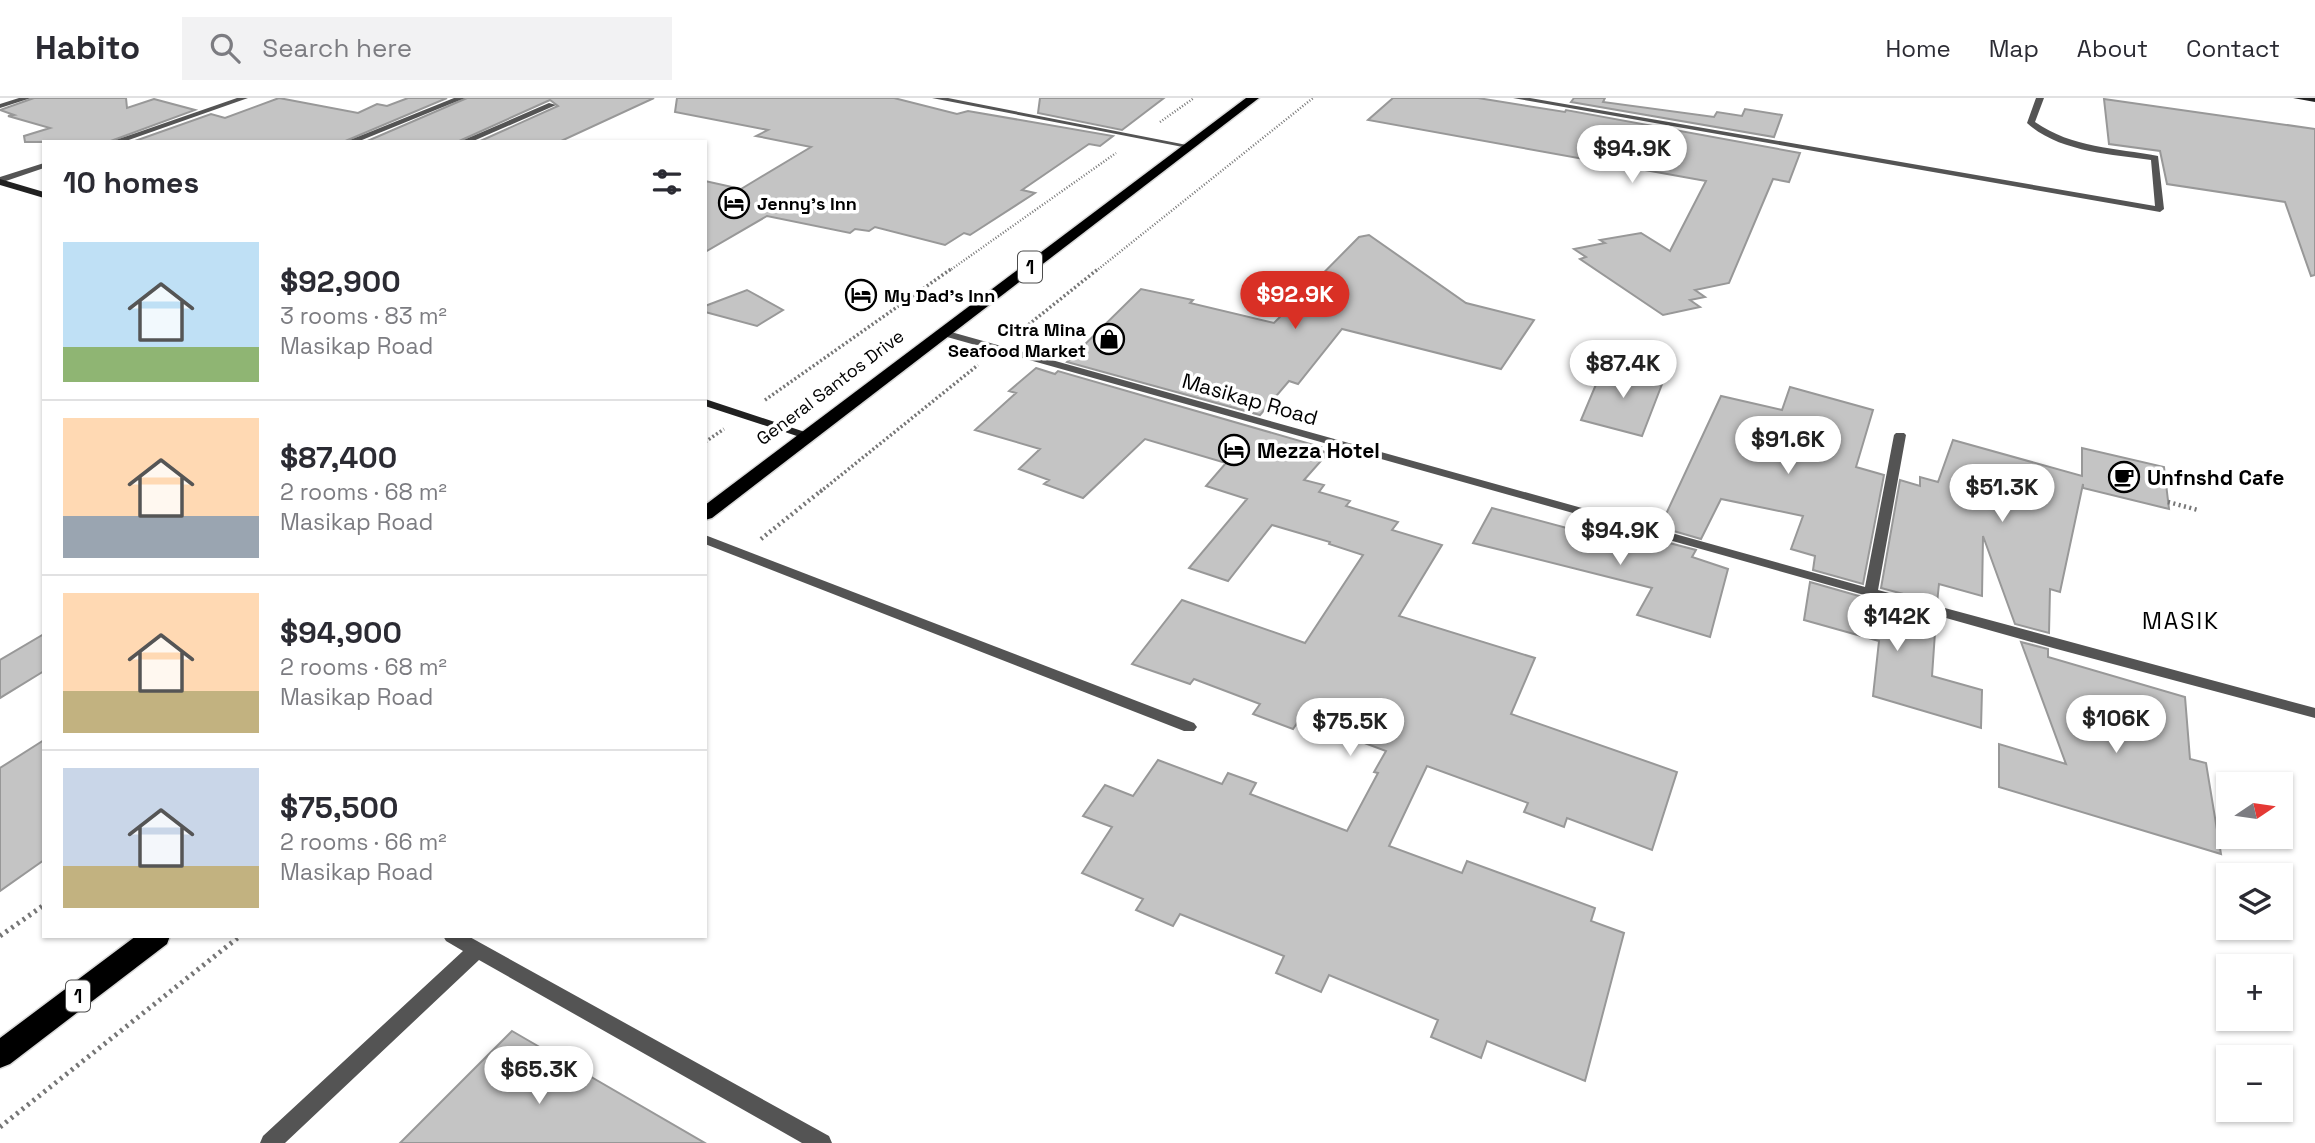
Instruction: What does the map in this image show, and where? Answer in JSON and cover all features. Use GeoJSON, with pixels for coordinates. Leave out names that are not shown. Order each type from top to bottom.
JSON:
{"type":"FeatureCollection","features":[{"type":"Feature","properties":{"kind":"highway","name":"General Santos Drive"},"geometry":{"type":"LineString","coordinates":[[707,512],[1254,98]]}},
{"type":"Feature","properties":{"kind":"highway","name":"1"},"geometry":{"type":"LineString","coordinates":[[0,1055],[154,938]]}},
{"type":"Feature","properties":{"kind":"street"},"geometry":{"type":"LineString","coordinates":[[0,106],[27,98]]}},
{"type":"Feature","properties":{"kind":"street"},"geometry":{"type":"LineString","coordinates":[[120,140],[244,98]]}},
{"type":"Feature","properties":{"kind":"street"},"geometry":{"type":"LineString","coordinates":[[354,140],[461,98]]}},
{"type":"Feature","properties":{"kind":"street"},"geometry":{"type":"LineString","coordinates":[[936,98],[955,99],[1188,146]]}},
{"type":"Feature","properties":{"kind":"street"},"geometry":{"type":"LineString","coordinates":[[1517,98],[2160,209],[2155,158],[2105,150],[2041,132],[2031,122],[2040,98]]}},
{"type":"Feature","properties":{"kind":"street"},"geometry":{"type":"LineString","coordinates":[[2081,98],[2091,100]]}},
{"type":"Feature","properties":{"kind":"street"},"geometry":{"type":"LineString","coordinates":[[2297,98],[2315,100]]}},
{"type":"Feature","properties":{"kind":"street"},"geometry":{"type":"LineString","coordinates":[[468,140],[552,104]]}},
{"type":"Feature","properties":{"kind":"street"},"geometry":{"type":"LineString","coordinates":[[0,181],[42,166]]}},
{"type":"Feature","properties":{"kind":"street"},"geometry":{"type":"LineString","coordinates":[[0,181],[42,194]]}},
{"type":"Feature","properties":{"kind":"street","name":"Masikap Road"},"geometry":{"type":"LineString","coordinates":[[944,333],[1871,593],[2315,713]]}},
{"type":"Feature","properties":{"kind":"street"},"geometry":{"type":"LineString","coordinates":[[707,403],[807,436]]}},
{"type":"Feature","properties":{"kind":"street"},"geometry":{"type":"LineString","coordinates":[[1871,593],[1900,435]]}},
{"type":"Feature","properties":{"kind":"street"},"geometry":{"type":"LineString","coordinates":[[707,540],[1189,727]]}},
{"type":"Feature","properties":{"kind":"street"},"geometry":{"type":"LineString","coordinates":[[456,938],[822,1143]]}},
{"type":"Feature","properties":{"kind":"street"},"geometry":{"type":"LineString","coordinates":[[270,1143],[477,950]]}},
{"type":"Feature","properties":{"kind":"path"},"geometry":{"type":"LineString","coordinates":[[744,415],[1194,98]]}},
{"type":"Feature","properties":{"kind":"path"},"geometry":{"type":"LineString","coordinates":[[743,554],[1313,98]]}},
{"type":"Feature","properties":{"kind":"path"},"geometry":{"type":"LineString","coordinates":[[2168,502],[2198,510]]}},
{"type":"Feature","properties":{"kind":"path"},"geometry":{"type":"LineString","coordinates":[[0,936],[42,906]]}},
{"type":"Feature","properties":{"kind":"path"},"geometry":{"type":"LineString","coordinates":[[0,1127],[237,938]]}},
{"type":"Feature","properties":{"kind":"building"},"geometry":{"type":"Polygon","coordinates":[[[34,98],[126,98],[127,108],[154,99],[195,110],[113,140],[25,142],[24,136],[50,128],[8,116],[14,115],[0,110],[34,98]]]}},
{"type":"Feature","properties":{"kind":"building"},"geometry":{"type":"Polygon","coordinates":[[[279,98],[358,113],[377,104],[387,106],[408,98],[447,98],[348,140],[138,140],[211,114],[225,118],[279,98]]]}},
{"type":"Feature","properties":{"kind":"building"},"geometry":{"type":"Polygon","coordinates":[[[467,98],[654,98],[563,140],[482,140],[558,106],[550,100],[461,140],[370,140],[467,98]]]}},
{"type":"Feature","properties":{"kind":"building"},"geometry":{"type":"Polygon","coordinates":[[[677,98],[894,98],[957,114],[968,111],[1113,136],[1100,146],[1089,144],[1022,190],[1035,193],[970,235],[964,233],[945,245],[875,227],[869,231],[855,229],[850,233],[767,216],[707,251],[707,181],[741,189],[811,147],[756,136],[768,130],[675,112],[677,98]]]}},
{"type":"Feature","properties":{"kind":"building"},"geometry":{"type":"Polygon","coordinates":[[[1040,98],[1164,98],[1122,130],[1038,113],[1040,98]]]}},
{"type":"Feature","properties":{"kind":"building"},"geometry":{"type":"Polygon","coordinates":[[[1393,98],[1478,98],[1565,112],[1566,110],[1800,153],[1789,182],[1773,179],[1729,283],[1695,290],[1705,297],[1690,300],[1700,307],[1663,315],[1580,259],[1586,257],[1574,249],[1605,243],[1600,240],[1641,233],[1670,251],[1706,181],[1368,120],[1393,98]]]}},
{"type":"Feature","properties":{"kind":"building"},"geometry":{"type":"Polygon","coordinates":[[[1574,98],[1605,98],[1603,102],[1714,117],[1717,112],[1742,116],[1745,109],[1782,115],[1774,137],[1571,102],[1574,98]]]}},
{"type":"Feature","properties":{"kind":"building"},"geometry":{"type":"Polygon","coordinates":[[[2104,99],[2315,129],[2315,275],[2311,276],[2285,202],[2167,184],[2160,151],[2109,144],[2104,99]]]}},
{"type":"Feature","properties":{"kind":"building"},"geometry":{"type":"Polygon","coordinates":[[[1369,235],[1466,303],[1534,320],[1501,369],[1342,329],[1298,384],[1289,381],[1260,415],[1067,362],[1141,289],[1193,300],[1190,303],[1274,323],[1359,237],[1369,235]]]}},
{"type":"Feature","properties":{"kind":"building"},"geometry":{"type":"Polygon","coordinates":[[[747,290],[783,310],[757,326],[707,313],[707,305],[747,290]]]}},
{"type":"Feature","properties":{"kind":"building"},"geometry":{"type":"Polygon","coordinates":[[[1605,363],[1664,379],[1642,436],[1581,420],[1605,363]]]}},
{"type":"Feature","properties":{"kind":"building"},"geometry":{"type":"Polygon","coordinates":[[[1036,368],[1055,374],[1058,371],[1321,447],[1319,450],[1328,453],[1304,480],[1324,485],[1319,492],[1350,501],[1346,506],[1398,522],[1392,530],[1442,545],[1399,616],[1535,658],[1511,714],[1677,772],[1652,850],[1567,818],[1564,827],[1524,812],[1528,803],[1427,766],[1389,846],[1462,873],[1467,861],[1595,908],[1591,921],[1624,933],[1585,1081],[1487,1041],[1481,1058],[1431,1037],[1438,1020],[1329,975],[1321,992],[1276,973],[1284,956],[1180,914],[1173,926],[1136,910],[1143,899],[1082,873],[1112,827],[1083,816],[1105,785],[1133,796],[1158,760],[1222,784],[1228,773],[1256,783],[1250,794],[1347,831],[1378,773],[1374,772],[1386,751],[1300,719],[1293,729],[1253,714],[1260,704],[1194,679],[1190,684],[1132,664],[1182,600],[1305,643],[1363,555],[1272,525],[1228,581],[1189,568],[1247,499],[1206,486],[1226,463],[1145,439],[1083,498],[1044,484],[1049,480],[1019,469],[1040,449],[975,430],[1016,393],[1009,391],[1036,368]]]}},
{"type":"Feature","properties":{"kind":"building"},"geometry":{"type":"Polygon","coordinates":[[[1790,387],[1873,410],[1856,467],[1884,475],[1863,584],[1813,570],[1815,556],[1791,549],[1803,516],[1721,499],[1701,539],[1660,527],[1721,396],[1782,410],[1790,387]]]}},
{"type":"Feature","properties":{"kind":"building"},"geometry":{"type":"Polygon","coordinates":[[[1953,440],[2082,476],[2082,448],[2164,467],[2169,509],[2083,488],[2083,484],[2060,592],[2050,589],[2049,633],[2015,624],[1983,536],[1982,596],[1939,584],[1937,603],[1881,588],[1900,480],[1920,486],[1920,477],[1938,482],[1953,440]]]}},
{"type":"Feature","properties":{"kind":"building"},"geometry":{"type":"Polygon","coordinates":[[[1492,508],[1649,550],[1654,539],[1696,550],[1692,557],[1728,569],[1710,637],[1637,615],[1652,588],[1473,543],[1492,508]]]}},
{"type":"Feature","properties":{"kind":"building"},"geometry":{"type":"Polygon","coordinates":[[[1810,582],[1936,618],[1932,676],[1982,690],[1981,728],[1873,696],[1879,641],[1804,620],[1810,582]]]}},
{"type":"Feature","properties":{"kind":"building"},"geometry":{"type":"Polygon","coordinates":[[[42,635],[42,672],[0,698],[0,660],[42,635]]]}},
{"type":"Feature","properties":{"kind":"building"},"geometry":{"type":"Polygon","coordinates":[[[2021,642],[2048,649],[2048,657],[2185,697],[2190,759],[2206,763],[2216,824],[2216,849],[2220,849],[2221,854],[1999,787],[1999,744],[2066,764],[2021,642]]]}},
{"type":"Feature","properties":{"kind":"building"},"geometry":{"type":"Polygon","coordinates":[[[42,741],[42,861],[0,891],[0,768],[42,741]]]}},
{"type":"Feature","properties":{"kind":"building"},"geometry":{"type":"Polygon","coordinates":[[[512,1031],[705,1143],[400,1143],[512,1031]]]}},
{"type":"Feature","properties":{"kind":"place","name":"Jenny's Inn"},"geometry":{"type":"Point","coordinates":[734,203]}},
{"type":"Feature","properties":{"kind":"place","name":"My Dad's Inn"},"geometry":{"type":"Point","coordinates":[861,295]}},
{"type":"Feature","properties":{"kind":"place","name":"Citra Mina Seafood Market"},"geometry":{"type":"Point","coordinates":[1109,339]}},
{"type":"Feature","properties":{"kind":"place","name":"Mezza Hotel"},"geometry":{"type":"Point","coordinates":[1234,450]}},
{"type":"Feature","properties":{"kind":"place","name":"Unfnshd Cafe"},"geometry":{"type":"Point","coordinates":[2124,477]}},
{"type":"Feature","properties":{"kind":"district","name":"MASIK"},"geometry":{"type":"Point","coordinates":[2181,621]}}]}
